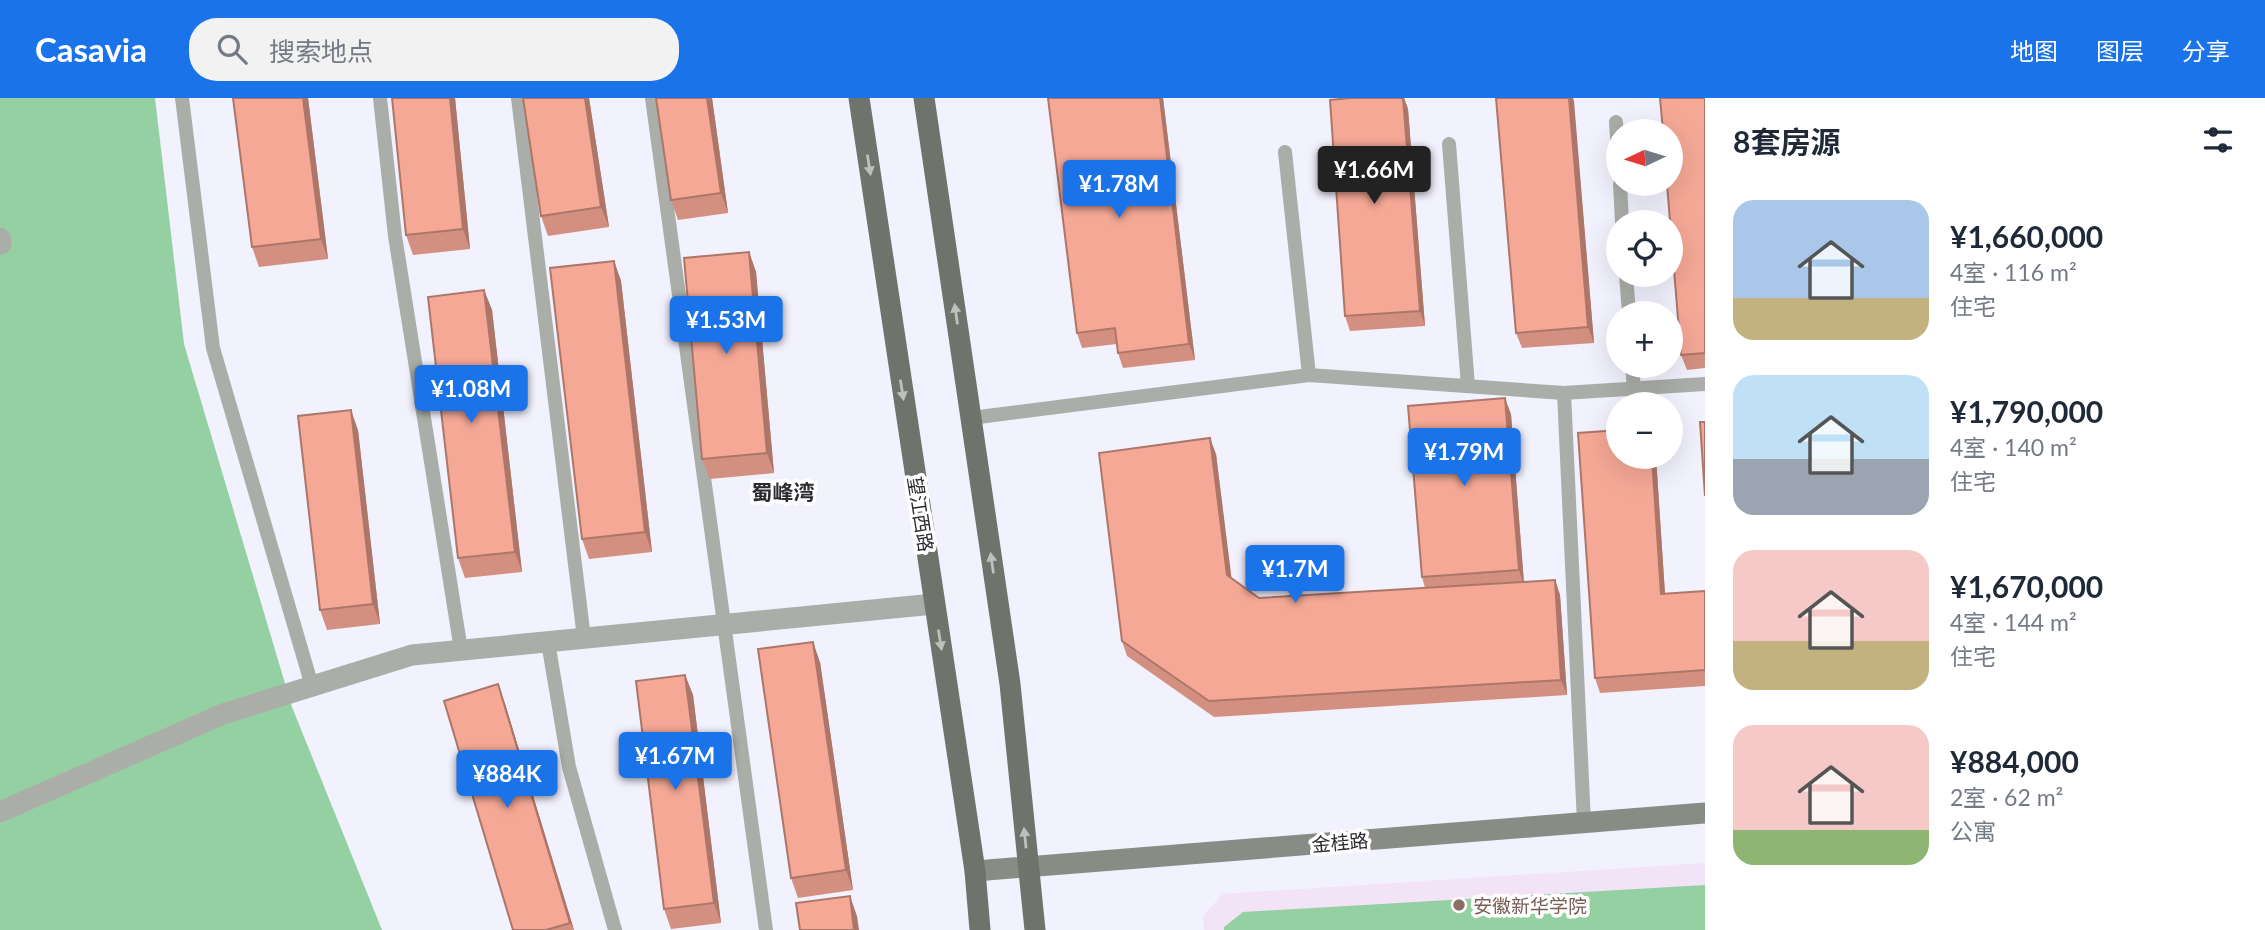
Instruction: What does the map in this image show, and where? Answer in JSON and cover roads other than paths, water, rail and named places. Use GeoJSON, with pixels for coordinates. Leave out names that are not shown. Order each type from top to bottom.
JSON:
{"type":"FeatureCollection","features":[{"type":"Feature","properties":{"kind":"main road","name":"望江西路"},"geometry":{"type":"LineString","coordinates":[[859,98],[975,872],[980,930]]}},
{"type":"Feature","properties":{"kind":"main road"},"geometry":{"type":"LineString","coordinates":[[924,98],[1010,684],[1035,930]]}},
{"type":"Feature","properties":{"kind":"street"},"geometry":{"type":"LineString","coordinates":[[0,812],[223,714],[412,655],[934,604]]}},
{"type":"Feature","properties":{"kind":"street","name":"金桂路"},"geometry":{"type":"LineString","coordinates":[[975,872],[1705,813]]}},
{"type":"Feature","properties":{"kind":"lane"},"geometry":{"type":"LineString","coordinates":[[182,98],[213,348],[312,686]]}},
{"type":"Feature","properties":{"kind":"lane"},"geometry":{"type":"LineString","coordinates":[[380,98],[395,236],[461,650]]}},
{"type":"Feature","properties":{"kind":"lane"},"geometry":{"type":"LineString","coordinates":[[518,98],[584,638]]}},
{"type":"Feature","properties":{"kind":"lane"},"geometry":{"type":"LineString","coordinates":[[652,98],[766,930]]}},
{"type":"Feature","properties":{"kind":"lane"},"geometry":{"type":"LineString","coordinates":[[1449,144],[1468,386]]}},
{"type":"Feature","properties":{"kind":"lane"},"geometry":{"type":"LineString","coordinates":[[1285,152],[1310,375]]}},
{"type":"Feature","properties":{"kind":"lane"},"geometry":{"type":"LineString","coordinates":[[971,418],[1310,375],[1564,393],[1705,384]]}},
{"type":"Feature","properties":{"kind":"lane"},"geometry":{"type":"LineString","coordinates":[[1633,378],[1633,389]]}},
{"type":"Feature","properties":{"kind":"lane"},"geometry":{"type":"LineString","coordinates":[[1564,393],[1584,823]]}},
{"type":"Feature","properties":{"kind":"lane"},"geometry":{"type":"LineString","coordinates":[[548,642],[569,767],[615,930]]}},
{"type":"Feature","properties":{"kind":"place","name":"安徽新华学院"},"geometry":{"type":"Point","coordinates":[1459,905]}},
{"type":"Feature","properties":{"kind":"district","name":"蜀峰湾"},"geometry":{"type":"Point","coordinates":[783,491]}}]}
